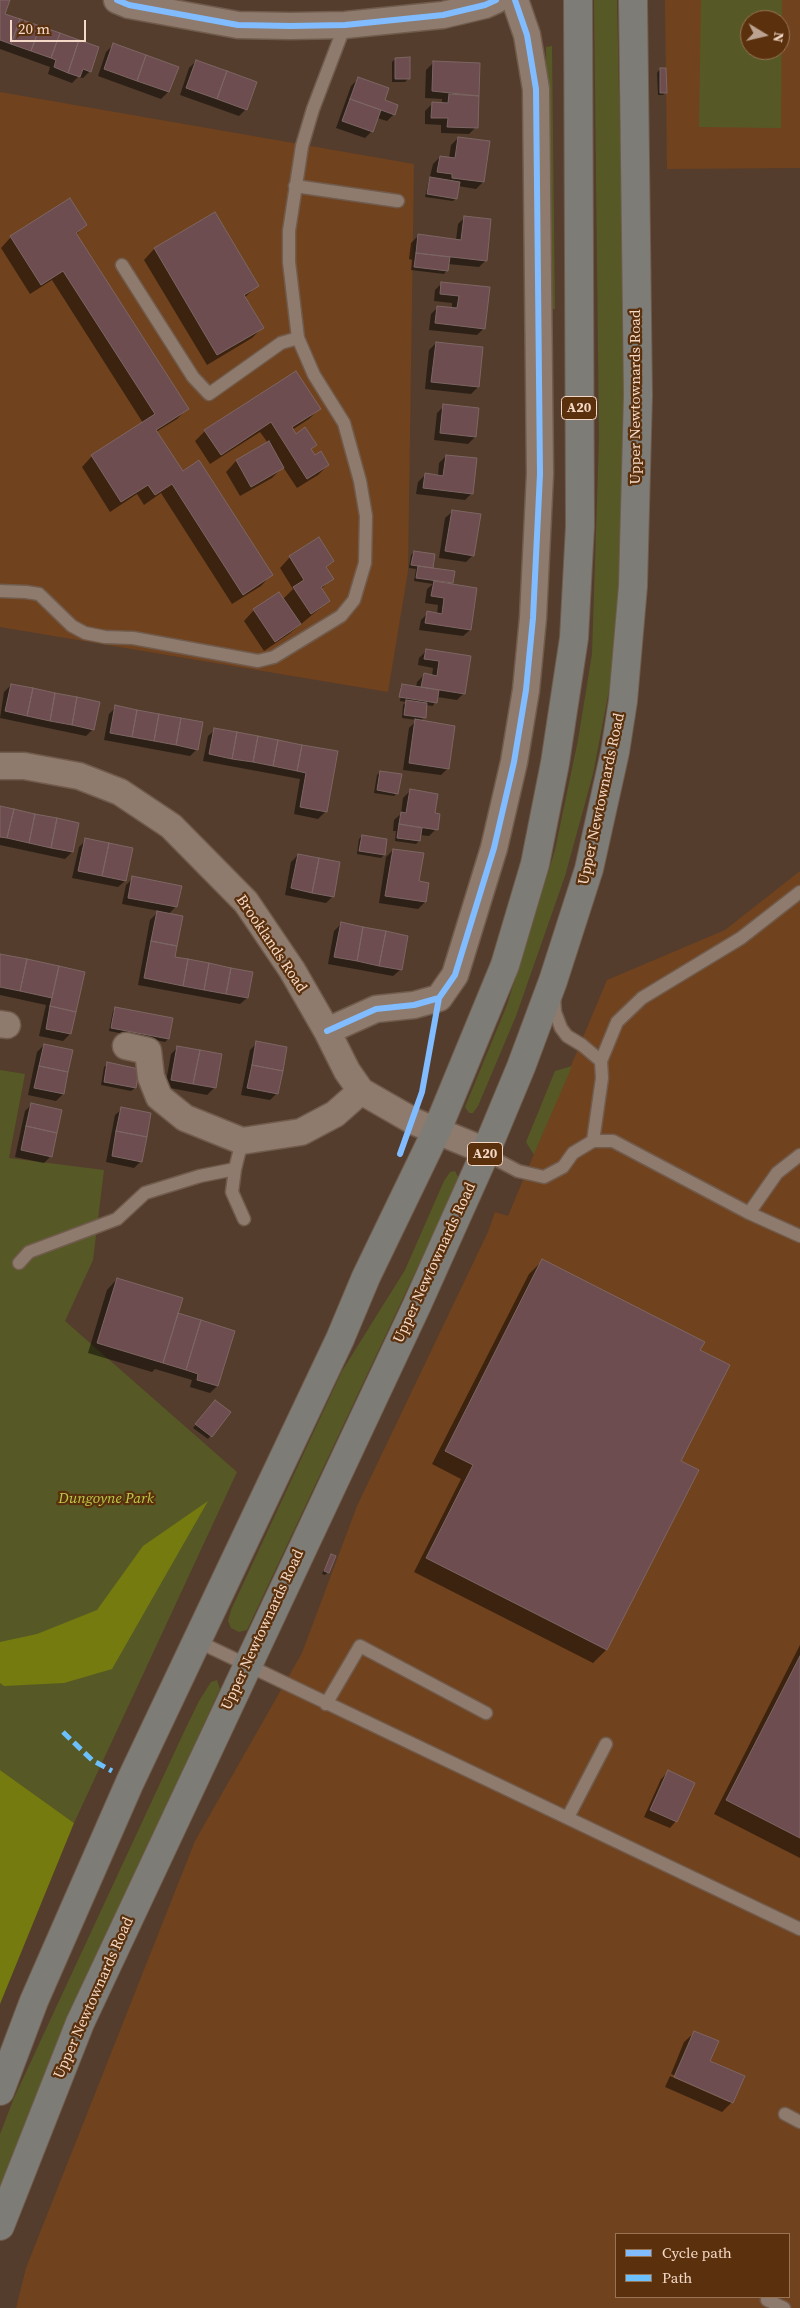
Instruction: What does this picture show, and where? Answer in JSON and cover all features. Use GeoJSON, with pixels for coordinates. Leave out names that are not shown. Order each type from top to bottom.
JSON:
{"type":"FeatureCollection","features":[{"type":"Feature","properties":{"kind":"highway","name":"A20"},"geometry":{"type":"LineString","coordinates":[[0,2091],[34,2002],[130,1782],[340,1339],[366,1277],[437,1130],[505,965],[535,864],[555,763],[574,638],[580,526],[578,0]]}},
{"type":"Feature","properties":{"kind":"highway","name":"Upper Newtownards Road"},"geometry":{"type":"LineString","coordinates":[[0,2226],[80,2023],[416,1306],[486,1150],[521,1067],[553,981],[591,859],[615,752],[629,644],[635,528],[638,395],[632,0]]}},
{"type":"Feature","properties":{"kind":"street"},"geometry":{"type":"LineString","coordinates":[[117,0],[129,5],[238,25],[345,25],[443,15],[484,5],[496,0]]}},
{"type":"Feature","properties":{"kind":"street"},"geometry":{"type":"LineString","coordinates":[[327,1031],[376,1009],[414,1005],[439,998],[455,975],[494,848],[514,762],[526,690],[533,618],[540,474],[536,89],[527,35],[515,0]]}},
{"type":"Feature","properties":{"kind":"street","name":"Brooklands Road"},"geometry":{"type":"LineString","coordinates":[[0,766],[24,766],[79,776],[120,792],[171,826],[246,902],[292,970],[327,1031],[347,1071],[361,1091],[415,1122],[486,1150]]}},
{"type":"Feature","properties":{"kind":"street"},"geometry":{"type":"LineString","coordinates":[[126,1046],[148,1051],[150,1077],[159,1097],[185,1118],[242,1141],[300,1132],[335,1114],[361,1091]]}},
{"type":"Feature","properties":{"kind":"lane"},"geometry":{"type":"LineString","coordinates":[[0,591],[39,594],[72,626],[85,633],[105,637],[133,638],[258,660],[274,657],[341,616],[354,600],[365,563],[366,516],[360,481],[344,423],[314,375],[298,338],[289,262],[289,230],[302,146],[313,109],[345,25]]}},
{"type":"Feature","properties":{"kind":"lane"},"geometry":{"type":"LineString","coordinates":[[295,186],[398,201]]}},
{"type":"Feature","properties":{"kind":"lane"},"geometry":{"type":"LineString","coordinates":[[122,265],[193,377],[210,394],[281,344],[298,338]]}},
{"type":"Feature","properties":{"kind":"lane"},"geometry":{"type":"LineString","coordinates":[[593,1141],[602,1078],[601,1061],[617,1022],[642,998],[741,938],[800,892]]}},
{"type":"Feature","properties":{"kind":"lane"},"geometry":{"type":"LineString","coordinates":[[553,981],[555,1012],[561,1028],[567,1036],[582,1045],[601,1061]]}},
{"type":"Feature","properties":{"kind":"lane"},"geometry":{"type":"LineString","coordinates":[[242,1141],[232,1192],[244,1219]]}},
{"type":"Feature","properties":{"kind":"lane"},"geometry":{"type":"LineString","coordinates":[[486,1150],[499,1161],[518,1172],[544,1177],[563,1167],[573,1153],[593,1141],[613,1141],[749,1213],[800,1236]]}},
{"type":"Feature","properties":{"kind":"lane"},"geometry":{"type":"LineString","coordinates":[[749,1213],[777,1172],[800,1155]]}},
{"type":"Feature","properties":{"kind":"lane"},"geometry":{"type":"LineString","coordinates":[[19,1262],[29,1252],[117,1219],[145,1193],[200,1176],[235,1169]]}},
{"type":"Feature","properties":{"kind":"lane"},"geometry":{"type":"LineString","coordinates":[[197,1641],[800,1929]]}},
{"type":"Feature","properties":{"kind":"lane"},"geometry":{"type":"LineString","coordinates":[[326,1704],[360,1646],[486,1714]]}},
{"type":"Feature","properties":{"kind":"lane"},"geometry":{"type":"LineString","coordinates":[[568,1817],[606,1744]]}},
{"type":"Feature","properties":{"kind":"lane"},"geometry":{"type":"LineString","coordinates":[[785,2114],[800,2122]]}},
{"type":"Feature","properties":{"kind":"lane"},"geometry":{"type":"LineString","coordinates":[[767,2300],[784,2308]]}},
{"type":"Feature","properties":{"kind":"shaded area"},"geometry":{"type":"Polygon","coordinates":[[[665,0],[800,0],[800,168],[667,169],[665,0]]]}},
{"type":"Feature","properties":{"kind":"shaded area"},"geometry":{"type":"Polygon","coordinates":[[[0,92],[414,164],[408,571],[388,692],[0,627],[0,92]]]}},
{"type":"Feature","properties":{"kind":"shaded area"},"geometry":{"type":"Polygon","coordinates":[[[800,871],[800,2308],[16,2308],[26,2268],[195,1841],[302,1653],[357,1506],[488,1232],[495,1212],[508,1216],[607,980],[725,930],[800,871]]]}},
{"type":"Feature","properties":{"kind":"shaded area"},"geometry":{"type":"Polygon","coordinates":[[[208,1501],[112,1669],[64,1683],[4,1686],[0,1683],[0,1642],[37,1634],[97,1610],[143,1546],[208,1501]]]}},
{"type":"Feature","properties":{"kind":"shaded area"},"geometry":{"type":"Polygon","coordinates":[[[0,1770],[74,1823],[0,2004],[0,1770]]]}},
{"type":"Feature","properties":{"kind":"green space"},"geometry":{"type":"Polygon","coordinates":[[[594,0],[617,0],[623,279],[623,435],[620,578],[611,680],[593,774],[565,876],[516,1016],[478,1106],[473,1113],[469,1113],[465,1107],[507,1005],[555,850],[578,740],[592,654],[599,439],[594,0]]]}},
{"type":"Feature","properties":{"kind":"green space"},"geometry":{"type":"Polygon","coordinates":[[[701,0],[782,0],[782,10],[740,10],[740,60],[782,60],[781,128],[699,127],[701,0]]]}},
{"type":"Feature","properties":{"kind":"green space"},"geometry":{"type":"Polygon","coordinates":[[[552,46],[555,309],[549,309],[546,47],[552,46]]]}},
{"type":"Feature","properties":{"kind":"green space"},"geometry":{"type":"Polygon","coordinates":[[[572,1066],[534,1155],[526,1142],[555,1071],[572,1066]]]}},
{"type":"Feature","properties":{"kind":"green space","name":"Dungoyne Park"},"geometry":{"type":"Polygon","coordinates":[[[0,1070],[25,1074],[9,1158],[104,1170],[93,1260],[65,1321],[237,1472],[74,1823],[0,1770],[0,1070]]]}},
{"type":"Feature","properties":{"kind":"green space"},"geometry":{"type":"Polygon","coordinates":[[[455,1171],[459,1179],[247,1630],[239,1632],[231,1628],[228,1621],[231,1610],[342,1371],[405,1270],[444,1181],[450,1172],[455,1171]]]}},
{"type":"Feature","properties":{"kind":"green space"},"geometry":{"type":"Polygon","coordinates":[[[217,1680],[220,1689],[83,1987],[0,2192],[0,2134],[14,2098],[199,1701],[211,1682],[217,1680]]]}},
{"type":"Feature","properties":{"kind":"building"},"geometry":{"type":"Polygon","coordinates":[[[0,0],[10,0],[5,14],[20,19],[11,44],[0,40],[0,0]]]}},
{"type":"Feature","properties":{"kind":"building"},"geometry":{"type":"Polygon","coordinates":[[[20,19],[40,26],[31,51],[11,44],[20,19]]]}},
{"type":"Feature","properties":{"kind":"building"},"geometry":{"type":"Polygon","coordinates":[[[40,26],[60,33],[51,58],[31,51],[40,26]]]}},
{"type":"Feature","properties":{"kind":"building"},"geometry":{"type":"Polygon","coordinates":[[[60,33],[79,40],[68,73],[54,67],[56,60],[51,58],[60,33]]]}},
{"type":"Feature","properties":{"kind":"building"},"geometry":{"type":"Polygon","coordinates":[[[79,40],[99,47],[91,72],[83,69],[80,77],[68,73],[79,40]]]}},
{"type":"Feature","properties":{"kind":"building"},"geometry":{"type":"Polygon","coordinates":[[[113,43],[146,55],[137,81],[104,69],[113,43]]]}},
{"type":"Feature","properties":{"kind":"building"},"geometry":{"type":"Polygon","coordinates":[[[146,55],[179,67],[169,92],[137,81],[146,55]]]}},
{"type":"Feature","properties":{"kind":"building"},"geometry":{"type":"Polygon","coordinates":[[[410,57],[410,79],[395,79],[395,58],[410,57]]]}},
{"type":"Feature","properties":{"kind":"building"},"geometry":{"type":"Polygon","coordinates":[[[196,60],[227,71],[217,99],[186,88],[196,60]]]}},
{"type":"Feature","properties":{"kind":"building"},"geometry":{"type":"Polygon","coordinates":[[[433,61],[480,63],[479,96],[432,91],[433,61]]]}},
{"type":"Feature","properties":{"kind":"building"},"geometry":{"type":"Polygon","coordinates":[[[660,68],[666,68],[667,93],[660,93],[660,68]]]}},
{"type":"Feature","properties":{"kind":"building"},"geometry":{"type":"Polygon","coordinates":[[[227,71],[257,82],[247,110],[217,99],[227,71]]]}},
{"type":"Feature","properties":{"kind":"building"},"geometry":{"type":"Polygon","coordinates":[[[358,77],[389,88],[385,100],[398,105],[395,115],[350,99],[358,77]]]}},
{"type":"Feature","properties":{"kind":"building"},"geometry":{"type":"Polygon","coordinates":[[[449,94],[479,96],[478,128],[447,127],[448,118],[431,118],[432,102],[448,103],[449,94]]]}},
{"type":"Feature","properties":{"kind":"building"},"geometry":{"type":"Polygon","coordinates":[[[350,99],[381,110],[373,132],[342,121],[350,99]]]}},
{"type":"Feature","properties":{"kind":"building"},"geometry":{"type":"Polygon","coordinates":[[[458,137],[490,141],[484,182],[452,178],[452,174],[437,172],[440,156],[455,158],[458,137]]]}},
{"type":"Feature","properties":{"kind":"building"},"geometry":{"type":"Polygon","coordinates":[[[430,177],[460,182],[457,199],[427,194],[430,177]]]}},
{"type":"Feature","properties":{"kind":"building"},"geometry":{"type":"Polygon","coordinates":[[[70,198],[87,225],[76,233],[189,409],[156,430],[183,471],[199,460],[273,575],[243,595],[172,484],[155,495],[148,485],[121,502],[91,455],[155,414],[63,271],[41,285],[10,236],[70,198]]]}},
{"type":"Feature","properties":{"kind":"building"},"geometry":{"type":"Polygon","coordinates":[[[215,212],[259,286],[244,295],[264,328],[217,355],[154,248],[215,212]]]}},
{"type":"Feature","properties":{"kind":"building"},"geometry":{"type":"Polygon","coordinates":[[[464,216],[491,219],[487,261],[416,253],[418,234],[461,240],[464,216]]]}},
{"type":"Feature","properties":{"kind":"building"},"geometry":{"type":"Polygon","coordinates":[[[416,253],[450,257],[448,271],[414,267],[416,253]]]}},
{"type":"Feature","properties":{"kind":"building"},"geometry":{"type":"Polygon","coordinates":[[[441,282],[490,287],[485,329],[435,323],[437,306],[457,308],[459,296],[440,294],[441,282]]]}},
{"type":"Feature","properties":{"kind":"building"},"geometry":{"type":"Polygon","coordinates":[[[436,342],[483,347],[479,387],[431,382],[436,342]]]}},
{"type":"Feature","properties":{"kind":"building"},"geometry":{"type":"Polygon","coordinates":[[[296,371],[321,409],[292,427],[296,434],[305,427],[317,445],[311,449],[315,455],[321,451],[329,465],[307,479],[271,422],[221,455],[204,430],[296,371]]]}},
{"type":"Feature","properties":{"kind":"building"},"geometry":{"type":"Polygon","coordinates":[[[443,404],[479,408],[476,437],[440,433],[443,404]]]}},
{"type":"Feature","properties":{"kind":"building"},"geometry":{"type":"Polygon","coordinates":[[[269,441],[284,468],[251,487],[236,460],[269,441]]]}},
{"type":"Feature","properties":{"kind":"building"},"geometry":{"type":"Polygon","coordinates":[[[446,455],[477,458],[473,494],[423,488],[425,473],[443,476],[446,455]]]}},
{"type":"Feature","properties":{"kind":"building"},"geometry":{"type":"Polygon","coordinates":[[[452,510],[481,514],[474,556],[445,551],[452,510]]]}},
{"type":"Feature","properties":{"kind":"building"},"geometry":{"type":"Polygon","coordinates":[[[319,537],[334,561],[326,567],[334,579],[321,587],[330,601],[311,614],[293,587],[304,580],[289,556],[319,537]]]}},
{"type":"Feature","properties":{"kind":"building"},"geometry":{"type":"Polygon","coordinates":[[[414,551],[435,554],[433,568],[411,565],[414,551]]]}},
{"type":"Feature","properties":{"kind":"building"},"geometry":{"type":"Polygon","coordinates":[[[418,566],[455,571],[453,583],[416,578],[418,566]]]}},
{"type":"Feature","properties":{"kind":"building"},"geometry":{"type":"Polygon","coordinates":[[[434,581],[477,588],[471,630],[425,623],[427,611],[442,614],[444,598],[431,596],[434,581]]]}},
{"type":"Feature","properties":{"kind":"building"},"geometry":{"type":"Polygon","coordinates":[[[279,592],[301,624],[275,642],[253,609],[279,592]]]}},
{"type":"Feature","properties":{"kind":"building"},"geometry":{"type":"Polygon","coordinates":[[[426,649],[471,656],[465,694],[421,687],[424,673],[437,676],[439,661],[424,659],[426,649]]]}},
{"type":"Feature","properties":{"kind":"building"},"geometry":{"type":"Polygon","coordinates":[[[11,684],[33,688],[27,716],[5,711],[11,684]]]}},
{"type":"Feature","properties":{"kind":"building"},"geometry":{"type":"Polygon","coordinates":[[[402,684],[439,690],[437,703],[399,697],[402,684]]]}},
{"type":"Feature","properties":{"kind":"building"},"geometry":{"type":"Polygon","coordinates":[[[33,688],[55,693],[50,721],[27,716],[33,688]]]}},
{"type":"Feature","properties":{"kind":"building"},"geometry":{"type":"Polygon","coordinates":[[[55,693],[77,697],[72,725],[50,721],[55,693]]]}},
{"type":"Feature","properties":{"kind":"building"},"geometry":{"type":"Polygon","coordinates":[[[77,697],[100,702],[94,730],[72,725],[77,697]]]}},
{"type":"Feature","properties":{"kind":"building"},"geometry":{"type":"Polygon","coordinates":[[[406,700],[427,703],[426,718],[404,715],[406,700]]]}},
{"type":"Feature","properties":{"kind":"building"},"geometry":{"type":"Polygon","coordinates":[[[115,705],[137,710],[132,737],[110,733],[115,705]]]}},
{"type":"Feature","properties":{"kind":"building"},"geometry":{"type":"Polygon","coordinates":[[[137,710],[159,714],[154,741],[132,737],[137,710]]]}},
{"type":"Feature","properties":{"kind":"building"},"geometry":{"type":"Polygon","coordinates":[[[159,714],[181,718],[176,745],[154,741],[159,714]]]}},
{"type":"Feature","properties":{"kind":"building"},"geometry":{"type":"Polygon","coordinates":[[[181,718],[203,722],[198,750],[176,745],[181,718]]]}},
{"type":"Feature","properties":{"kind":"building"},"geometry":{"type":"Polygon","coordinates":[[[415,719],[455,726],[449,769],[409,763],[415,719]]]}},
{"type":"Feature","properties":{"kind":"building"},"geometry":{"type":"Polygon","coordinates":[[[214,728],[237,732],[232,759],[209,754],[214,728]]]}},
{"type":"Feature","properties":{"kind":"building"},"geometry":{"type":"Polygon","coordinates":[[[237,732],[258,736],[253,762],[232,759],[237,732]]]}},
{"type":"Feature","properties":{"kind":"building"},"geometry":{"type":"Polygon","coordinates":[[[258,736],[278,740],[273,766],[253,762],[258,736]]]}},
{"type":"Feature","properties":{"kind":"building"},"geometry":{"type":"Polygon","coordinates":[[[278,740],[302,745],[297,771],[273,766],[278,740]]]}},
{"type":"Feature","properties":{"kind":"building"},"geometry":{"type":"Polygon","coordinates":[[[302,745],[338,751],[327,812],[300,807],[306,773],[297,771],[302,745]]]}},
{"type":"Feature","properties":{"kind":"building"},"geometry":{"type":"Polygon","coordinates":[[[380,771],[402,774],[398,794],[377,790],[380,771]]]}},
{"type":"Feature","properties":{"kind":"building"},"geometry":{"type":"Polygon","coordinates":[[[410,789],[438,794],[435,813],[440,814],[438,830],[399,824],[401,812],[406,813],[410,789]]]}},
{"type":"Feature","properties":{"kind":"building"},"geometry":{"type":"Polygon","coordinates":[[[0,806],[14,809],[7,838],[0,837],[0,806]]]}},
{"type":"Feature","properties":{"kind":"building"},"geometry":{"type":"Polygon","coordinates":[[[14,809],[35,814],[29,843],[7,838],[14,809]]]}},
{"type":"Feature","properties":{"kind":"building"},"geometry":{"type":"Polygon","coordinates":[[[35,814],[57,818],[51,848],[29,843],[35,814]]]}},
{"type":"Feature","properties":{"kind":"building"},"geometry":{"type":"Polygon","coordinates":[[[57,818],[79,823],[73,852],[51,848],[57,818]]]}},
{"type":"Feature","properties":{"kind":"building"},"geometry":{"type":"Polygon","coordinates":[[[399,824],[422,828],[420,841],[397,838],[399,824]]]}},
{"type":"Feature","properties":{"kind":"building"},"geometry":{"type":"Polygon","coordinates":[[[362,835],[387,839],[385,855],[359,851],[362,835]]]}},
{"type":"Feature","properties":{"kind":"building"},"geometry":{"type":"Polygon","coordinates":[[[85,838],[109,843],[102,876],[78,871],[85,838]]]}},
{"type":"Feature","properties":{"kind":"building"},"geometry":{"type":"Polygon","coordinates":[[[109,843],[133,848],[126,881],[102,876],[109,843]]]}},
{"type":"Feature","properties":{"kind":"building"},"geometry":{"type":"Polygon","coordinates":[[[393,849],[424,853],[419,881],[429,883],[426,902],[385,896],[393,849]]]}},
{"type":"Feature","properties":{"kind":"building"},"geometry":{"type":"Polygon","coordinates":[[[298,854],[319,858],[312,893],[291,888],[298,854]]]}},
{"type":"Feature","properties":{"kind":"building"},"geometry":{"type":"Polygon","coordinates":[[[319,858],[340,862],[334,897],[312,893],[319,858]]]}},
{"type":"Feature","properties":{"kind":"building"},"geometry":{"type":"Polygon","coordinates":[[[132,876],[182,886],[177,907],[128,898],[132,876]]]}},
{"type":"Feature","properties":{"kind":"building"},"geometry":{"type":"Polygon","coordinates":[[[157,911],[183,916],[177,946],[151,941],[157,911]]]}},
{"type":"Feature","properties":{"kind":"building"},"geometry":{"type":"Polygon","coordinates":[[[341,922],[363,927],[357,961],[334,957],[341,922]]]}},
{"type":"Feature","properties":{"kind":"building"},"geometry":{"type":"Polygon","coordinates":[[[363,927],[386,931],[379,966],[357,961],[363,927]]]}},
{"type":"Feature","properties":{"kind":"building"},"geometry":{"type":"Polygon","coordinates":[[[386,931],[408,936],[402,970],[379,966],[386,931]]]}},
{"type":"Feature","properties":{"kind":"building"},"geometry":{"type":"Polygon","coordinates":[[[151,941],[177,946],[175,957],[188,959],[183,986],[144,978],[151,941]]]}},
{"type":"Feature","properties":{"kind":"building"},"geometry":{"type":"Polygon","coordinates":[[[0,954],[27,959],[20,991],[0,987],[0,954]]]}},
{"type":"Feature","properties":{"kind":"building"},"geometry":{"type":"Polygon","coordinates":[[[27,959],[59,966],[52,998],[20,991],[27,959]]]}},
{"type":"Feature","properties":{"kind":"building"},"geometry":{"type":"Polygon","coordinates":[[[188,959],[209,963],[204,990],[183,986],[188,959]]]}},
{"type":"Feature","properties":{"kind":"building"},"geometry":{"type":"Polygon","coordinates":[[[209,963],[231,968],[226,994],[204,990],[209,963]]]}},
{"type":"Feature","properties":{"kind":"building"},"geometry":{"type":"Polygon","coordinates":[[[59,966],[85,972],[76,1012],[50,1006],[59,966]]]}},
{"type":"Feature","properties":{"kind":"building"},"geometry":{"type":"Polygon","coordinates":[[[231,968],[253,972],[248,998],[226,994],[231,968]]]}},
{"type":"Feature","properties":{"kind":"building"},"geometry":{"type":"Polygon","coordinates":[[[50,1006],[76,1012],[71,1034],[46,1029],[50,1006]]]}},
{"type":"Feature","properties":{"kind":"building"},"geometry":{"type":"Polygon","coordinates":[[[115,1007],[173,1018],[169,1039],[111,1028],[115,1007]]]}},
{"type":"Feature","properties":{"kind":"building"},"geometry":{"type":"Polygon","coordinates":[[[256,1041],[287,1047],[283,1071],[252,1065],[256,1041]]]}},
{"type":"Feature","properties":{"kind":"building"},"geometry":{"type":"Polygon","coordinates":[[[44,1044],[73,1050],[68,1072],[39,1066],[44,1044]]]}},
{"type":"Feature","properties":{"kind":"building"},"geometry":{"type":"Polygon","coordinates":[[[177,1046],[200,1050],[193,1084],[171,1080],[177,1046]]]}},
{"type":"Feature","properties":{"kind":"building"},"geometry":{"type":"Polygon","coordinates":[[[200,1050],[222,1054],[216,1088],[193,1084],[200,1050]]]}},
{"type":"Feature","properties":{"kind":"building"},"geometry":{"type":"Polygon","coordinates":[[[107,1062],[139,1069],[136,1088],[104,1082],[107,1062]]]}},
{"type":"Feature","properties":{"kind":"building"},"geometry":{"type":"Polygon","coordinates":[[[252,1065],[283,1071],[278,1094],[247,1088],[252,1065]]]}},
{"type":"Feature","properties":{"kind":"building"},"geometry":{"type":"Polygon","coordinates":[[[39,1066],[68,1072],[64,1094],[34,1088],[39,1066]]]}},
{"type":"Feature","properties":{"kind":"building"},"geometry":{"type":"Polygon","coordinates":[[[31,1103],[62,1110],[57,1133],[26,1126],[31,1103]]]}},
{"type":"Feature","properties":{"kind":"building"},"geometry":{"type":"Polygon","coordinates":[[[121,1107],[151,1113],[147,1137],[116,1131],[121,1107]]]}},
{"type":"Feature","properties":{"kind":"building"},"geometry":{"type":"Polygon","coordinates":[[[26,1126],[57,1133],[52,1157],[21,1150],[26,1126]]]}},
{"type":"Feature","properties":{"kind":"building"},"geometry":{"type":"Polygon","coordinates":[[[116,1131],[147,1137],[142,1162],[112,1156],[116,1131]]]}},
{"type":"Feature","properties":{"kind":"building"},"geometry":{"type":"Polygon","coordinates":[[[542,1259],[705,1342],[700,1350],[730,1365],[681,1461],[699,1470],[607,1650],[426,1558],[473,1465],[445,1451],[542,1259]]]}},
{"type":"Feature","properties":{"kind":"building"},"geometry":{"type":"Polygon","coordinates":[[[117,1278],[183,1298],[163,1363],[97,1343],[117,1278]]]}},
{"type":"Feature","properties":{"kind":"building"},"geometry":{"type":"Polygon","coordinates":[[[178,1313],[201,1320],[186,1370],[163,1363],[178,1313]]]}},
{"type":"Feature","properties":{"kind":"building"},"geometry":{"type":"Polygon","coordinates":[[[201,1320],[235,1331],[218,1386],[197,1380],[198,1374],[186,1370],[201,1320]]]}},
{"type":"Feature","properties":{"kind":"building"},"geometry":{"type":"Polygon","coordinates":[[[215,1400],[231,1412],[212,1437],[195,1424],[215,1400]]]}},
{"type":"Feature","properties":{"kind":"building"},"geometry":{"type":"Polygon","coordinates":[[[331,1554],[336,1556],[329,1573],[324,1571],[331,1554]]]}},
{"type":"Feature","properties":{"kind":"building"},"geometry":{"type":"Polygon","coordinates":[[[800,1656],[800,1838],[726,1800],[800,1656]]]}},
{"type":"Feature","properties":{"kind":"building"},"geometry":{"type":"Polygon","coordinates":[[[668,1770],[695,1783],[677,1822],[650,1810],[668,1770]]]}},
{"type":"Feature","properties":{"kind":"building"},"geometry":{"type":"Polygon","coordinates":[[[694,2031],[719,2041],[710,2061],[745,2076],[733,2103],[674,2077],[694,2031]]]}},
{"type":"Feature","properties":{"kind":"marked path"},"geometry":{"type":"LineString","coordinates":[[63,1732],[92,1760],[112,1771]]}},
{"type":"Feature","properties":{"kind":"cycle path"},"geometry":{"type":"LineString","coordinates":[[117,0],[129,5],[238,25],[290,26],[345,25],[443,15],[485,5],[496,0]]}},
{"type":"Feature","properties":{"kind":"cycle path"},"geometry":{"type":"LineString","coordinates":[[327,1031],[376,1009],[414,1005],[439,998],[455,975],[494,848],[514,762],[526,690],[533,618],[540,474],[536,89],[527,35],[515,0]]}},
{"type":"Feature","properties":{"kind":"cycle path"},"geometry":{"type":"LineString","coordinates":[[400,1154],[422,1092],[439,998]]}}]}
